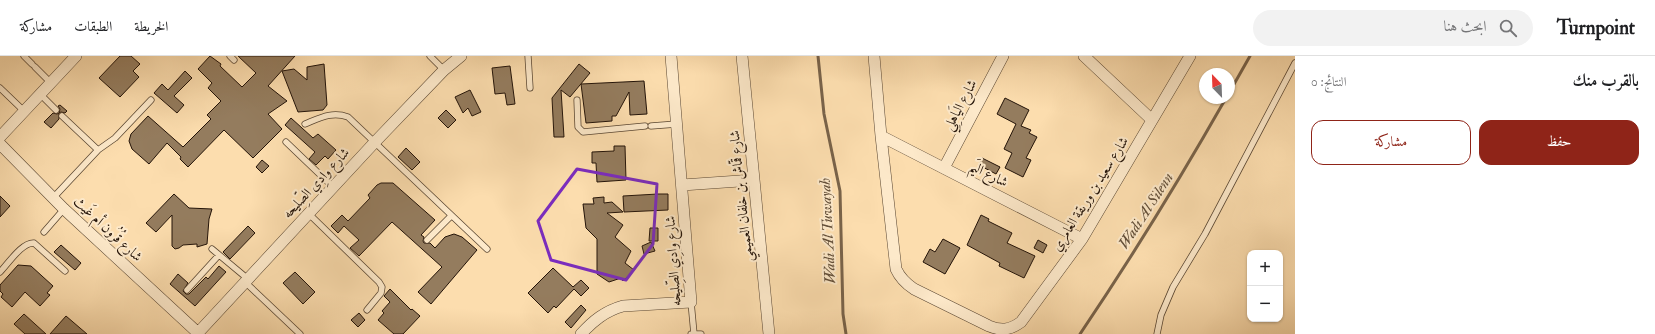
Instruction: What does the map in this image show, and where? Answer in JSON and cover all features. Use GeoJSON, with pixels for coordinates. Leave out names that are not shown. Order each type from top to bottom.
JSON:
{"type":"FeatureCollection","features":[{"type":"Feature","properties":{"kind":"street"},"geometry":{"type":"LineString","coordinates":[[0,136],[76,56]]}},
{"type":"Feature","properties":{"kind":"street","name":"شارع وادِي الصِّليحه"},"geometry":{"type":"LineString","coordinates":[[197,334],[374,143],[444,70],[461,56]]}},
{"type":"Feature","properties":{"kind":"street","name":"شارع وادِي الصِّليحه"},"geometry":{"type":"LineString","coordinates":[[672,56],[692,302]]}},
{"type":"Feature","properties":{"kind":"street","name":"شارع قمّاش بن خلفان العميمي"},"geometry":{"type":"LineString","coordinates":[[742,56],[770,334]]}},
{"type":"Feature","properties":{"kind":"street","name":"شارع سعيد بن وريقة العامري"},"geometry":{"type":"LineString","coordinates":[[874,56],[880,136],[896,269],[906,284],[914,289],[989,326],[1001,329],[1014,327],[1021,322],[1082,239],[1190,56]]}},
{"type":"Feature","properties":{"kind":"street","name":"شارع اليَاهِلِي"},"geometry":{"type":"LineString","coordinates":[[944,168],[1003,56]]}},
{"type":"Feature","properties":{"kind":"street"},"geometry":{"type":"LineString","coordinates":[[1084,56],[1152,120]]}},
{"type":"Feature","properties":{"kind":"street","name":"شارع اليَم"},"geometry":{"type":"LineString","coordinates":[[880,136],[1082,239]]}},
{"type":"Feature","properties":{"kind":"street","name":"شارع قُرُون أم غَيث"},"geometry":{"type":"LineString","coordinates":[[0,144],[64,209],[197,334]]}},
{"type":"Feature","properties":{"kind":"street"},"geometry":{"type":"LineString","coordinates":[[682,185],[754,180]]}},
{"type":"Feature","properties":{"kind":"street"},"geometry":{"type":"LineString","coordinates":[[584,333],[599,317],[623,306],[692,302]]}},
{"type":"Feature","properties":{"kind":"lane"},"geometry":{"type":"LineString","coordinates":[[24,56],[50,83]]}},
{"type":"Feature","properties":{"kind":"lane"},"geometry":{"type":"LineString","coordinates":[[430,56],[444,70]]}},
{"type":"Feature","properties":{"kind":"lane"},"geometry":{"type":"LineString","coordinates":[[528,56],[530,88]]}},
{"type":"Feature","properties":{"kind":"lane"},"geometry":{"type":"LineString","coordinates":[[1157,334],[1161,315],[1173,287],[1205,234],[1295,63]]}},
{"type":"Feature","properties":{"kind":"lane"},"geometry":{"type":"LineString","coordinates":[[0,88],[24,111]]}},
{"type":"Feature","properties":{"kind":"lane"},"geometry":{"type":"LineString","coordinates":[[40,94],[56,110]]}},
{"type":"Feature","properties":{"kind":"lane"},"geometry":{"type":"LineString","coordinates":[[53,198],[98,150],[115,138],[151,100]]}},
{"type":"Feature","properties":{"kind":"lane"},"geometry":{"type":"LineString","coordinates":[[577,100],[578,127],[583,132],[677,124]]}},
{"type":"Feature","properties":{"kind":"lane"},"geometry":{"type":"LineString","coordinates":[[305,124],[326,115],[341,114],[348,117],[487,249]]}},
{"type":"Feature","properties":{"kind":"lane"},"geometry":{"type":"LineString","coordinates":[[62,116],[98,150]]}},
{"type":"Feature","properties":{"kind":"lane"},"geometry":{"type":"LineString","coordinates":[[286,142],[333,187]]}},
{"type":"Feature","properties":{"kind":"lane"},"geometry":{"type":"LineString","coordinates":[[44,232],[64,209]]}},
{"type":"Feature","properties":{"kind":"lane"},"geometry":{"type":"LineString","coordinates":[[308,214],[379,282],[382,287],[381,292],[367,310]]}},
{"type":"Feature","properties":{"kind":"lane"},"geometry":{"type":"LineString","coordinates":[[428,240],[452,216]]}},
{"type":"Feature","properties":{"kind":"lane"},"geometry":{"type":"LineString","coordinates":[[0,272],[24,246],[36,241],[65,271]]}},
{"type":"Feature","properties":{"kind":"lane"},"geometry":{"type":"LineString","coordinates":[[212,249],[300,334]]}},
{"type":"Feature","properties":{"kind":"lane"},"geometry":{"type":"LineString","coordinates":[[187,290],[219,255]]}},
{"type":"Feature","properties":{"kind":"lane","name":"شارع وادِي الصِّليحه"},"geometry":{"type":"LineString","coordinates":[[692,302],[693,334]]}},
{"type":"Feature","properties":{"kind":"lane"},"geometry":{"type":"LineString","coordinates":[[693,334],[701,334]]}},
{"type":"Feature","properties":{"kind":"highlighted area"},"geometry":{"type":"Polygon","coordinates":[[[577,169],[657,184],[653,244],[626,280],[551,260],[538,221],[577,169]]]}},
{"type":"Feature","properties":{"kind":"building"},"geometry":{"type":"Polygon","coordinates":[[[120,56],[131,56],[140,64],[133,71],[139,77],[120,97],[99,78],[120,56]]]}},
{"type":"Feature","properties":{"kind":"building"},"geometry":{"type":"Polygon","coordinates":[[[210,56],[221,64],[220,66],[242,87],[256,73],[238,56],[295,56],[268,86],[287,101],[268,114],[282,129],[253,158],[224,130],[188,167],[180,159],[181,157],[167,143],[149,164],[132,149],[129,141],[131,134],[148,116],[183,147],[211,119],[207,115],[221,101],[208,88],[212,83],[198,69],[210,56]]]}},
{"type":"Feature","properties":{"kind":"building"},"geometry":{"type":"Polygon","coordinates":[[[324,64],[327,105],[323,110],[298,112],[282,71],[294,69],[307,80],[307,67],[324,64]]]}},
{"type":"Feature","properties":{"kind":"building"},"geometry":{"type":"Polygon","coordinates":[[[579,64],[590,73],[570,97],[561,90],[564,137],[554,137],[552,98],[579,64]]]}},
{"type":"Feature","properties":{"kind":"building"},"geometry":{"type":"Polygon","coordinates":[[[510,66],[515,104],[507,105],[505,93],[495,94],[492,68],[510,66]]]}},
{"type":"Feature","properties":{"kind":"building"},"geometry":{"type":"Polygon","coordinates":[[[185,71],[192,78],[174,96],[184,105],[177,113],[154,93],[162,84],[168,90],[185,71]]]}},
{"type":"Feature","properties":{"kind":"building"},"geometry":{"type":"Polygon","coordinates":[[[644,81],[647,114],[630,115],[629,92],[616,116],[612,116],[612,121],[586,123],[581,84],[644,81]]]}},
{"type":"Feature","properties":{"kind":"building"},"geometry":{"type":"Polygon","coordinates":[[[470,90],[481,112],[472,116],[468,108],[463,113],[455,97],[470,90]]]}},
{"type":"Feature","properties":{"kind":"building"},"geometry":{"type":"Polygon","coordinates":[[[1005,98],[1029,110],[1021,126],[1031,130],[1029,133],[1037,137],[1026,158],[1031,160],[1023,177],[1005,168],[1012,153],[1004,149],[1016,124],[997,114],[1005,98]]]}},
{"type":"Feature","properties":{"kind":"building"},"geometry":{"type":"Polygon","coordinates":[[[60,105],[67,111],[65,113],[59,113],[60,109],[58,106],[60,105]]]}},
{"type":"Feature","properties":{"kind":"building"},"geometry":{"type":"Polygon","coordinates":[[[446,110],[456,120],[448,128],[438,118],[446,110]]]}},
{"type":"Feature","properties":{"kind":"building"},"geometry":{"type":"Polygon","coordinates":[[[53,113],[59,113],[59,119],[51,128],[44,122],[53,113]]]}},
{"type":"Feature","properties":{"kind":"building"},"geometry":{"type":"Polygon","coordinates":[[[291,118],[313,138],[318,134],[336,150],[328,159],[325,156],[316,165],[309,159],[315,152],[285,125],[291,118]]]}},
{"type":"Feature","properties":{"kind":"building"},"geometry":{"type":"Polygon","coordinates":[[[614,146],[625,146],[626,180],[597,182],[596,163],[592,163],[592,152],[614,151],[614,146]]]}},
{"type":"Feature","properties":{"kind":"building"},"geometry":{"type":"Polygon","coordinates":[[[406,148],[420,162],[412,170],[398,157],[406,148]]]}},
{"type":"Feature","properties":{"kind":"building"},"geometry":{"type":"Polygon","coordinates":[[[982,158],[1000,167],[996,174],[979,165],[982,158]]]}},
{"type":"Feature","properties":{"kind":"building"},"geometry":{"type":"Polygon","coordinates":[[[262,160],[269,166],[262,173],[256,167],[262,160]]]}},
{"type":"Feature","properties":{"kind":"building"},"geometry":{"type":"Polygon","coordinates":[[[381,183],[393,183],[435,220],[421,235],[424,237],[424,243],[430,243],[435,248],[445,237],[454,234],[462,237],[477,250],[431,304],[418,292],[442,267],[392,222],[359,256],[350,248],[359,240],[344,226],[338,233],[331,226],[342,215],[348,221],[370,198],[368,195],[377,185],[381,183]]]}},
{"type":"Feature","properties":{"kind":"building"},"geometry":{"type":"Polygon","coordinates":[[[174,194],[189,208],[212,209],[209,219],[207,244],[197,247],[197,244],[183,245],[175,249],[172,246],[172,215],[156,232],[146,223],[174,194]]]}},
{"type":"Feature","properties":{"kind":"building"},"geometry":{"type":"Polygon","coordinates":[[[668,194],[668,210],[624,212],[623,196],[668,194]]]}},
{"type":"Feature","properties":{"kind":"building"},"geometry":{"type":"Polygon","coordinates":[[[0,196],[10,206],[0,217],[0,196]]]}},
{"type":"Feature","properties":{"kind":"building"},"geometry":{"type":"Polygon","coordinates":[[[604,197],[604,203],[612,202],[623,212],[607,213],[623,225],[615,237],[631,251],[625,263],[634,270],[623,281],[621,278],[609,282],[597,274],[597,239],[586,228],[583,204],[594,204],[593,198],[604,197]]]}},
{"type":"Feature","properties":{"kind":"building"},"geometry":{"type":"Polygon","coordinates":[[[981,215],[989,219],[988,221],[1012,233],[1007,243],[1035,256],[1024,278],[999,266],[1000,263],[967,245],[981,215]]]}},
{"type":"Feature","properties":{"kind":"building"},"geometry":{"type":"Polygon","coordinates":[[[248,226],[255,233],[230,259],[223,252],[248,226]]]}},
{"type":"Feature","properties":{"kind":"building"},"geometry":{"type":"Polygon","coordinates":[[[650,228],[658,228],[658,241],[649,241],[650,228]]]}},
{"type":"Feature","properties":{"kind":"building"},"geometry":{"type":"Polygon","coordinates":[[[943,239],[960,248],[945,274],[923,262],[930,249],[935,252],[943,239]]]}},
{"type":"Feature","properties":{"kind":"building"},"geometry":{"type":"Polygon","coordinates":[[[1038,240],[1047,245],[1043,253],[1034,248],[1038,240]]]}},
{"type":"Feature","properties":{"kind":"building"},"geometry":{"type":"Polygon","coordinates":[[[651,242],[655,251],[644,254],[642,246],[651,242]]]}},
{"type":"Feature","properties":{"kind":"building"},"geometry":{"type":"Polygon","coordinates":[[[61,245],[81,263],[75,270],[54,252],[61,245]]]}},
{"type":"Feature","properties":{"kind":"building"},"geometry":{"type":"Polygon","coordinates":[[[18,265],[31,266],[53,286],[47,293],[50,295],[40,306],[25,292],[12,307],[1,297],[3,294],[0,291],[0,285],[18,265]]]}},
{"type":"Feature","properties":{"kind":"building"},"geometry":{"type":"Polygon","coordinates":[[[219,266],[226,272],[195,306],[170,284],[178,274],[188,283],[183,291],[186,294],[189,294],[206,277],[208,279],[219,266]]]}},
{"type":"Feature","properties":{"kind":"building"},"geometry":{"type":"Polygon","coordinates":[[[553,268],[573,287],[581,280],[589,288],[581,296],[574,289],[556,308],[554,306],[548,313],[528,293],[553,268]]]}},
{"type":"Feature","properties":{"kind":"building"},"geometry":{"type":"Polygon","coordinates":[[[295,272],[315,292],[303,304],[283,283],[295,272]]]}},
{"type":"Feature","properties":{"kind":"building"},"geometry":{"type":"Polygon","coordinates":[[[390,289],[411,310],[412,309],[420,316],[403,334],[394,334],[378,320],[384,313],[382,311],[390,302],[384,296],[390,289]]]}},
{"type":"Feature","properties":{"kind":"building"},"geometry":{"type":"Polygon","coordinates":[[[581,305],[586,310],[571,328],[565,322],[581,305]]]}},
{"type":"Feature","properties":{"kind":"building"},"geometry":{"type":"Polygon","coordinates":[[[359,313],[365,320],[358,327],[351,320],[359,313]]]}},
{"type":"Feature","properties":{"kind":"building"},"geometry":{"type":"Polygon","coordinates":[[[24,314],[46,334],[25,334],[14,324],[24,314]]]}},
{"type":"Feature","properties":{"kind":"building"},"geometry":{"type":"Polygon","coordinates":[[[66,316],[87,334],[50,334],[66,316]]]}},
{"type":"Feature","properties":{"kind":"waterway","name":"Wadi Al Tuwayah"},"geometry":{"type":"LineString","coordinates":[[818,56],[824,114],[840,191],[843,314],[846,334]]}},
{"type":"Feature","properties":{"kind":"waterway","name":"Wadi Al Silenn"},"geometry":{"type":"LineString","coordinates":[[1235,82],[1250,56]]}},
{"type":"Feature","properties":{"kind":"waterway","name":"Wadi Al Silenn"},"geometry":{"type":"LineString","coordinates":[[1080,334],[1155,218],[1222,104]]}}]}
